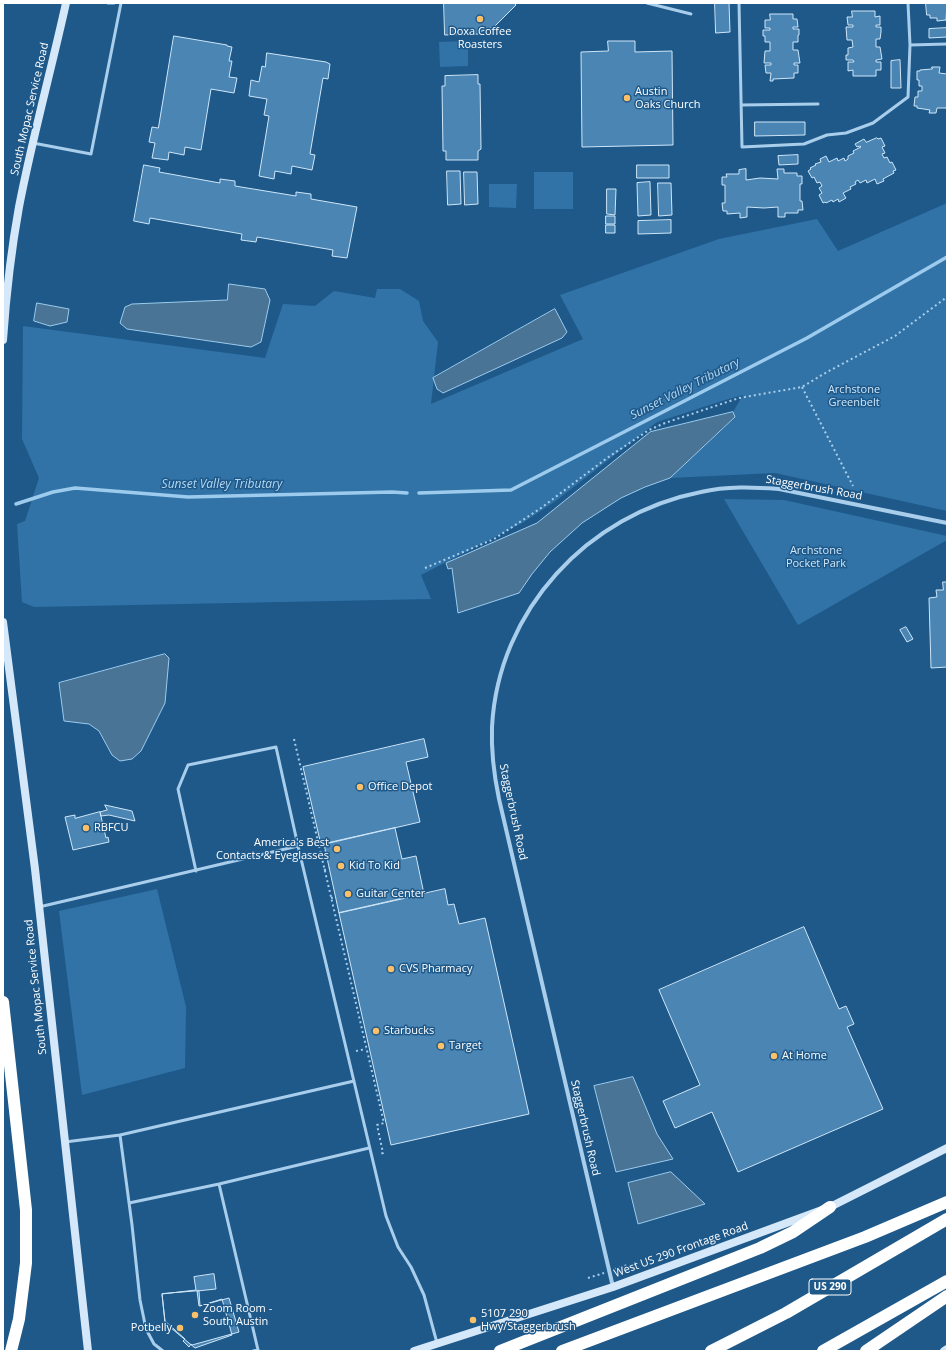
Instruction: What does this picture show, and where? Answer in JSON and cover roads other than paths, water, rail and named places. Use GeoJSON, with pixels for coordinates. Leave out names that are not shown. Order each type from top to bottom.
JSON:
{"type":"FeatureCollection","features":[{"type":"Feature","properties":{"kind":"highway"},"geometry":{"type":"LineString","coordinates":[[3,1002],[26,1210],[26,1264],[19,1319],[11,1351]]}},
{"type":"Feature","properties":{"kind":"highway"},"geometry":{"type":"LineString","coordinates":[[562,1351],[865,1237],[947,1202]]}},
{"type":"Feature","properties":{"kind":"highway"},"geometry":{"type":"LineString","coordinates":[[500,1351],[760,1248],[793,1232],[830,1207]]}},
{"type":"Feature","properties":{"kind":"highway","name":"US 290"},"geometry":{"type":"LineString","coordinates":[[711,1351],[786,1312],[947,1219]]}},
{"type":"Feature","properties":{"kind":"highway"},"geometry":{"type":"LineString","coordinates":[[823,1351],[947,1281]]}},
{"type":"Feature","properties":{"kind":"highway"},"geometry":{"type":"LineString","coordinates":[[866,1351],[947,1296]]}},
{"type":"Feature","properties":{"kind":"highway"},"geometry":{"type":"LineString","coordinates":[[908,1323],[947,1305]]}},
{"type":"Feature","properties":{"kind":"main road","name":"South Mopac Service Road"},"geometry":{"type":"LineString","coordinates":[[3,340],[19,209],[66,3]]}},
{"type":"Feature","properties":{"kind":"main road","name":"South Mopac Service Road"},"geometry":{"type":"LineString","coordinates":[[3,622],[39,907],[88,1351]]}},
{"type":"Feature","properties":{"kind":"main road","name":"West US 290 Frontage Road"},"geometry":{"type":"LineString","coordinates":[[414,1351],[613,1287],[830,1207],[947,1148]]}},
{"type":"Feature","properties":{"kind":"street","name":"Staggerbrush Road"},"geometry":{"type":"LineString","coordinates":[[613,1287],[499,799],[493,767],[492,727],[495,702],[502,673],[515,637],[531,607],[546,586],[571,558],[586,545],[602,533],[631,516],[660,503],[684,495],[722,488],[748,487],[779,489],[947,523]]}},
{"type":"Feature","properties":{"kind":"lane"},"geometry":{"type":"LineString","coordinates":[[108,3],[114,3]]}},
{"type":"Feature","properties":{"kind":"lane"},"geometry":{"type":"LineString","coordinates":[[33,143],[91,154],[121,3]]}},
{"type":"Feature","properties":{"kind":"lane"},"geometry":{"type":"LineString","coordinates":[[648,3],[691,14]]}},
{"type":"Feature","properties":{"kind":"lane"},"geometry":{"type":"LineString","coordinates":[[739,3],[742,147],[804,144],[827,135],[846,133],[873,123],[908,97],[910,45],[908,3]]}},
{"type":"Feature","properties":{"kind":"lane"},"geometry":{"type":"LineString","coordinates":[[910,45],[947,44]]}},
{"type":"Feature","properties":{"kind":"lane"},"geometry":{"type":"LineString","coordinates":[[741,105],[818,104]]}},
{"type":"Feature","properties":{"kind":"lane"},"geometry":{"type":"LineString","coordinates":[[196,871],[178,789],[188,765],[276,747],[386,1216],[398,1247],[411,1267],[424,1295],[437,1343]]}},
{"type":"Feature","properties":{"kind":"lane"},"geometry":{"type":"LineString","coordinates":[[39,907],[298,846]]}},
{"type":"Feature","properties":{"kind":"lane"},"geometry":{"type":"LineString","coordinates":[[64,1142],[120,1135],[354,1082]]}},
{"type":"Feature","properties":{"kind":"lane"},"geometry":{"type":"LineString","coordinates":[[120,1135],[140,1300],[146,1329],[154,1344],[162,1351]]}},
{"type":"Feature","properties":{"kind":"lane"},"geometry":{"type":"LineString","coordinates":[[129,1203],[219,1184],[369,1148]]}},
{"type":"Feature","properties":{"kind":"lane"},"geometry":{"type":"LineString","coordinates":[[219,1184],[259,1350],[253,1351]]}},
{"type":"Feature","properties":{"kind":"waterway","name":"Sunset Valley Tributary"},"geometry":{"type":"LineString","coordinates":[[419,493],[511,490],[807,338],[947,257]]}},
{"type":"Feature","properties":{"kind":"waterway","name":"Sunset Valley Tributary"},"geometry":{"type":"LineString","coordinates":[[16,504],[53,492],[75,488],[188,497],[392,492],[407,493]]}},
{"type":"Feature","properties":{"kind":"place","name":"Doxa Coffee Roasters"},"geometry":{"type":"Point","coordinates":[480,19]}},
{"type":"Feature","properties":{"kind":"place","name":"Austin Oaks Church"},"geometry":{"type":"Point","coordinates":[627,98]}},
{"type":"Feature","properties":{"kind":"place","name":"Office Depot"},"geometry":{"type":"Point","coordinates":[360,787]}},
{"type":"Feature","properties":{"kind":"place","name":"RBFCU"},"geometry":{"type":"Point","coordinates":[86,828]}},
{"type":"Feature","properties":{"kind":"place","name":"America's Best Contacts & Eyeglasses"},"geometry":{"type":"Point","coordinates":[337,849]}},
{"type":"Feature","properties":{"kind":"place","name":"Kid To Kid"},"geometry":{"type":"Point","coordinates":[341,866]}},
{"type":"Feature","properties":{"kind":"place","name":"Guitar Center"},"geometry":{"type":"Point","coordinates":[348,894]}},
{"type":"Feature","properties":{"kind":"place","name":"CVS Pharmacy"},"geometry":{"type":"Point","coordinates":[391,969]}},
{"type":"Feature","properties":{"kind":"place","name":"Starbucks"},"geometry":{"type":"Point","coordinates":[376,1031]}},
{"type":"Feature","properties":{"kind":"place","name":"Target"},"geometry":{"type":"Point","coordinates":[441,1046]}},
{"type":"Feature","properties":{"kind":"place","name":"At Home"},"geometry":{"type":"Point","coordinates":[774,1056]}},
{"type":"Feature","properties":{"kind":"place","name":"Zoom Room - South Austin"},"geometry":{"type":"Point","coordinates":[195,1315]}},
{"type":"Feature","properties":{"kind":"place","name":"5107 290 Hwy/Staggerbrush"},"geometry":{"type":"Point","coordinates":[473,1320]}},
{"type":"Feature","properties":{"kind":"place","name":"Potbelly"},"geometry":{"type":"Point","coordinates":[180,1328]}},
{"type":"Feature","properties":{"kind":"park label","name":"Archstone Greenbelt"},"geometry":{"type":"Point","coordinates":[854,396]}},
{"type":"Feature","properties":{"kind":"park label","name":"Archstone Pocket Park"},"geometry":{"type":"Point","coordinates":[816,557]}}]}
